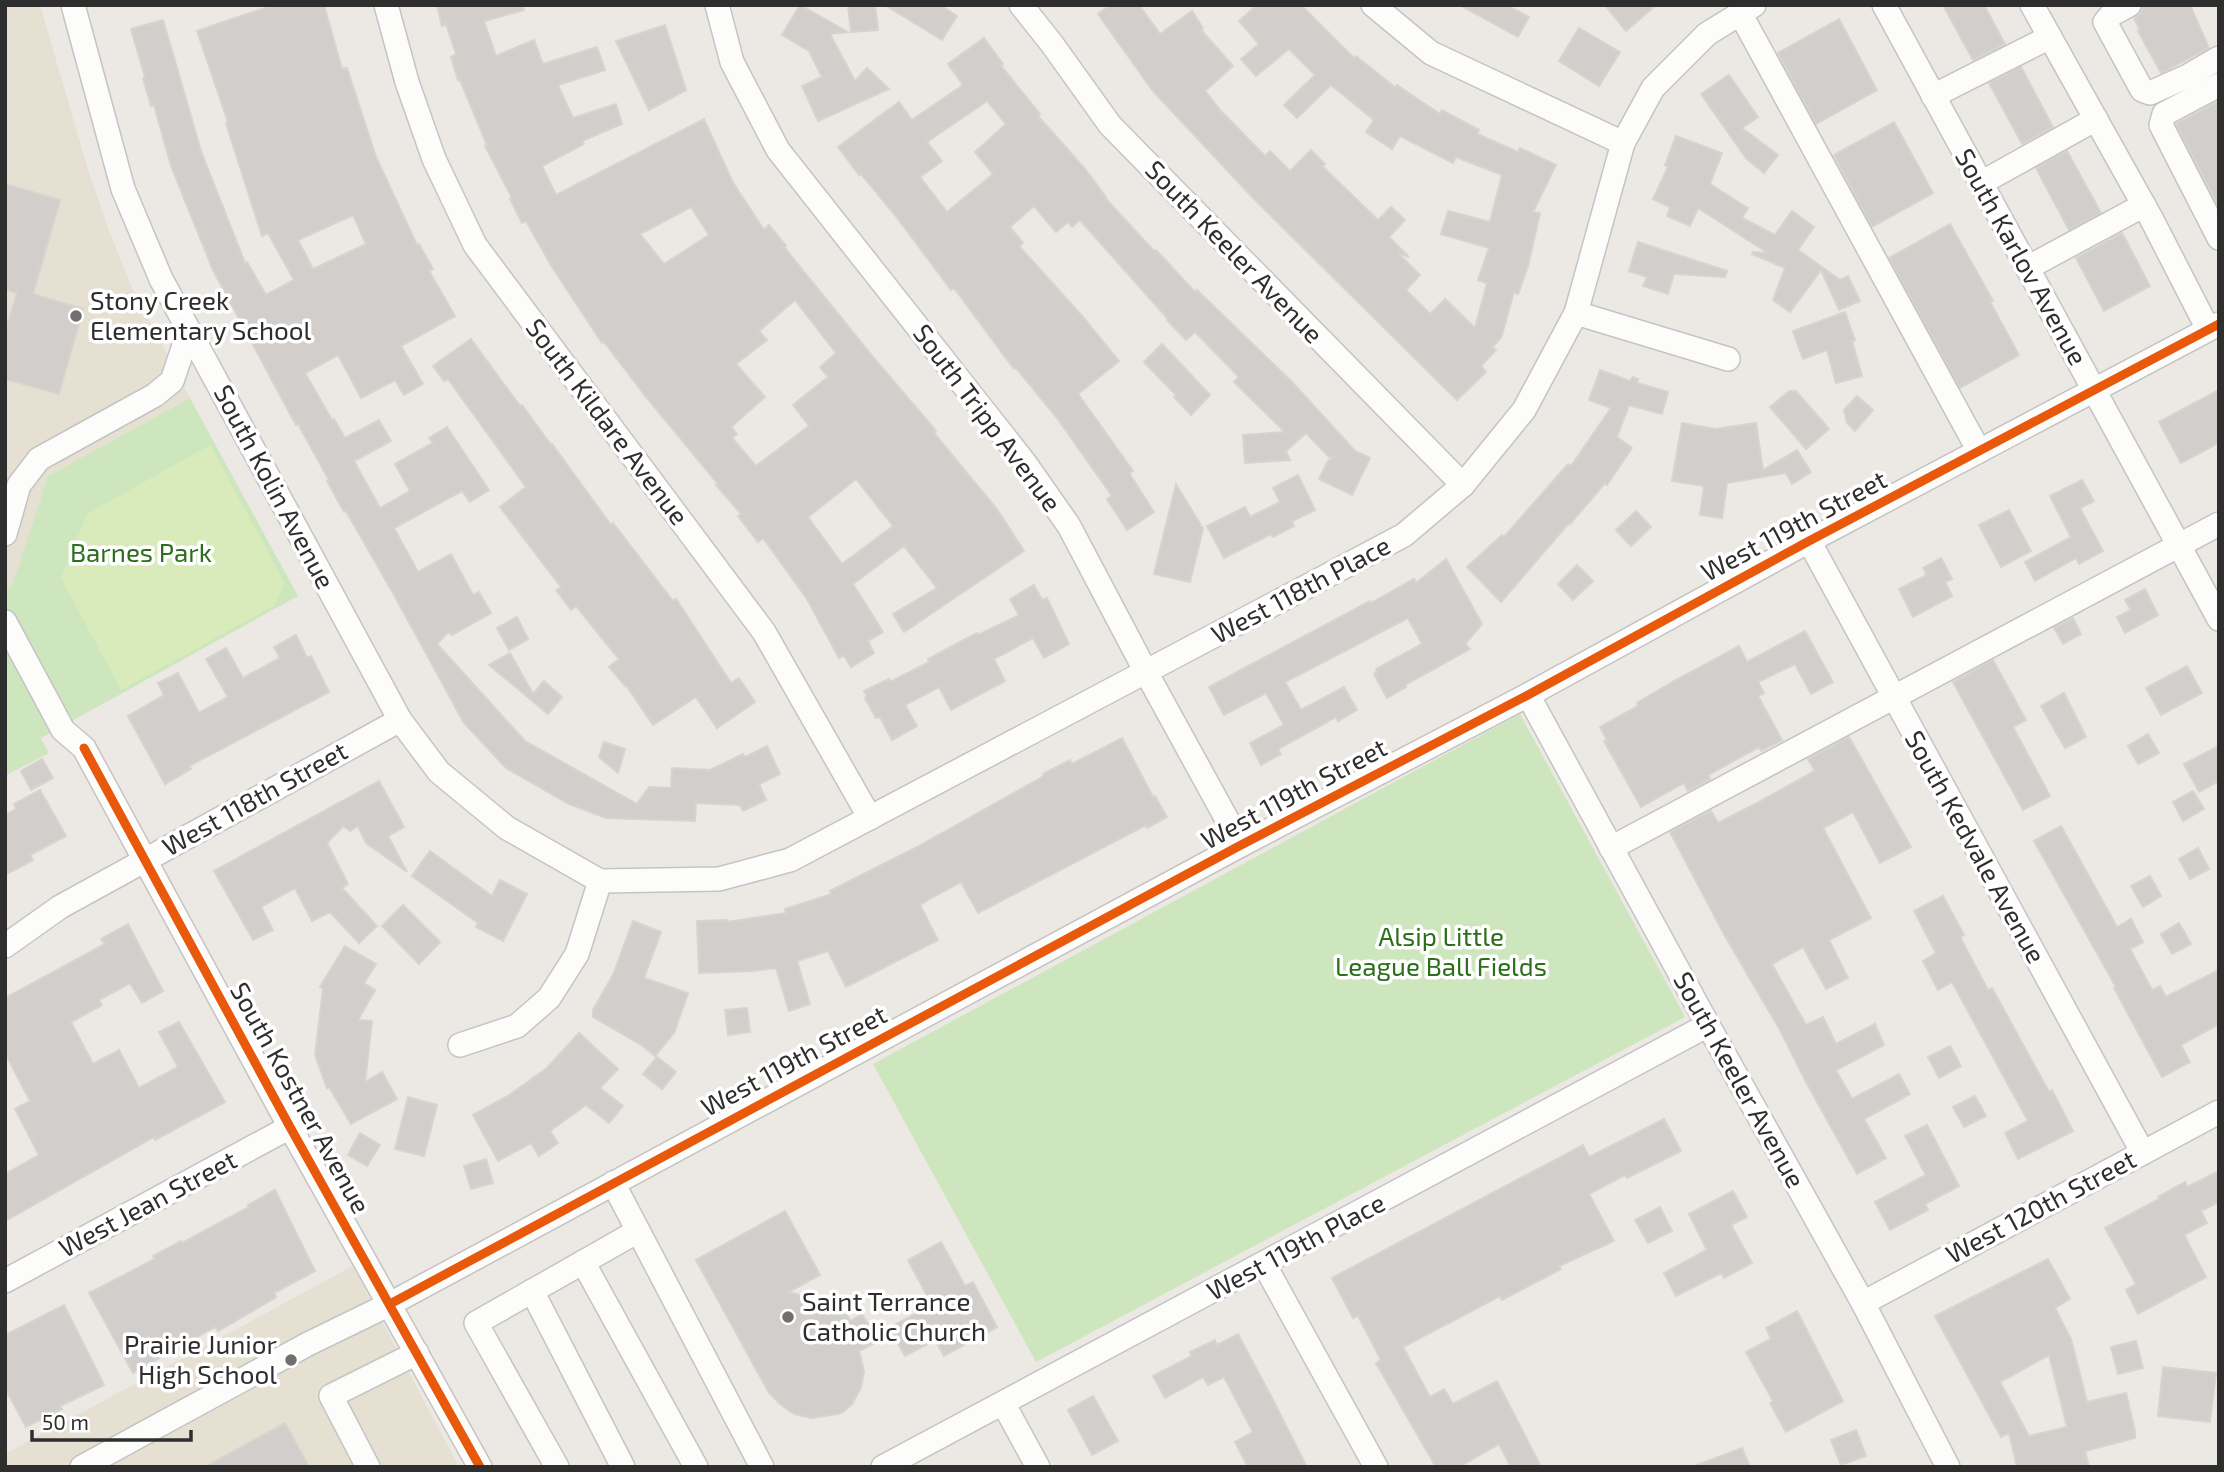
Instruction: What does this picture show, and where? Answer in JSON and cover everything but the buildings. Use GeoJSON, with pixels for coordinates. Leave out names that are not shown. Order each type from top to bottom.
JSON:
{"type":"FeatureCollection","features":[{"type":"Feature","properties":{"kind":"street","name":"South Kolin Avenue"},"geometry":{"type":"LineString","coordinates":[[73,5],[123,189],[161,279],[400,720],[439,772],[507,828],[600,881]]}},
{"type":"Feature","properties":{"kind":"street","name":"South Kildare Avenue"},"geometry":{"type":"LineString","coordinates":[[386,5],[407,82],[434,159],[475,244],[764,632],[870,818]]}},
{"type":"Feature","properties":{"kind":"street","name":"South Tripp Avenue"},"geometry":{"type":"LineString","coordinates":[[717,5],[732,62],[778,150],[1025,463],[1069,526],[1241,845]]}},
{"type":"Feature","properties":{"kind":"street","name":"South Keeler Avenue"},"geometry":{"type":"LineString","coordinates":[[1021,5],[1110,125],[1462,485]]}},
{"type":"Feature","properties":{"kind":"street"},"geometry":{"type":"LineString","coordinates":[[1373,5],[1431,53],[1623,144]]}},
{"type":"Feature","properties":{"kind":"street"},"geometry":{"type":"LineString","coordinates":[[2032,5],[2214,326]]}},
{"type":"Feature","properties":{"kind":"street"},"geometry":{"type":"LineString","coordinates":[[2094,5],[2096,10],[2106,5]]}},
{"type":"Feature","properties":{"kind":"street"},"geometry":{"type":"LineString","coordinates":[[2129,5],[2111,15],[2105,22],[2142,89],[2150,93],[2219,58]]}},
{"type":"Feature","properties":{"kind":"street","name":"South Karlov Avenue"},"geometry":{"type":"LineString","coordinates":[[1889,7],[1933,96],[2219,619]]}},
{"type":"Feature","properties":{"kind":"street"},"geometry":{"type":"LineString","coordinates":[[1747,9],[1979,450]]}},
{"type":"Feature","properties":{"kind":"street","name":"West 118th Place"},"geometry":{"type":"LineString","coordinates":[[600,881],[719,879],[790,860],[1404,536],[1462,485],[1524,410],[1576,313],[1623,144],[1653,88],[1707,34],[1747,9]]}},
{"type":"Feature","properties":{"kind":"street"},"geometry":{"type":"LineString","coordinates":[[1933,96],[2050,37]]}},
{"type":"Feature","properties":{"kind":"street"},"geometry":{"type":"LineString","coordinates":[[2219,85],[2164,114],[2161,125],[2219,238]]}},
{"type":"Feature","properties":{"kind":"street"},"geometry":{"type":"LineString","coordinates":[[1981,183],[2096,119]]}},
{"type":"Feature","properties":{"kind":"street"},"geometry":{"type":"LineString","coordinates":[[2027,268],[2144,205]]}},
{"type":"Feature","properties":{"kind":"street"},"geometry":{"type":"LineString","coordinates":[[1576,313],[1728,359]]}},
{"type":"Feature","properties":{"kind":"street","name":"West 119th Street"},"geometry":{"type":"LineString","coordinates":[[82,1467],[2214,326]]}},
{"type":"Feature","properties":{"kind":"street"},"geometry":{"type":"LineString","coordinates":[[5,534],[19,485],[40,459],[155,395],[172,381],[189,331]]}},
{"type":"Feature","properties":{"kind":"street"},"geometry":{"type":"LineString","coordinates":[[1611,848],[2219,524]]}},
{"type":"Feature","properties":{"kind":"street","name":"South Kedvale Avenue"},"geometry":{"type":"LineString","coordinates":[[1809,541],[2143,1153]]}},
{"type":"Feature","properties":{"kind":"street","name":"South Kostner Avenue"},"geometry":{"type":"LineString","coordinates":[[5,622],[63,730],[84,748],[146,858],[290,1127],[480,1467]]}},
{"type":"Feature","properties":{"kind":"street","name":"South Keeler Avenue"},"geometry":{"type":"LineString","coordinates":[[1528,695],[1863,1303],[1948,1467]]}},
{"type":"Feature","properties":{"kind":"street","name":"West 118th Street"},"geometry":{"type":"LineString","coordinates":[[5,946],[60,906],[400,720]]}},
{"type":"Feature","properties":{"kind":"street"},"geometry":{"type":"LineString","coordinates":[[460,1045],[517,1026],[549,998],[577,954],[600,881]]}},
{"type":"Feature","properties":{"kind":"street","name":"West 119th Place"},"geometry":{"type":"LineString","coordinates":[[883,1467],[1708,1025]]}},
{"type":"Feature","properties":{"kind":"street","name":"West 120th Street"},"geometry":{"type":"LineString","coordinates":[[1863,1303],[2219,1112]]}},
{"type":"Feature","properties":{"kind":"street","name":"West Jean Street"},"geometry":{"type":"LineString","coordinates":[[5,1281],[290,1127]]}},
{"type":"Feature","properties":{"kind":"street"},"geometry":{"type":"LineString","coordinates":[[613,1183],[762,1467]]}},
{"type":"Feature","properties":{"kind":"street"},"geometry":{"type":"LineString","coordinates":[[557,1467],[476,1323],[638,1231]]}},
{"type":"Feature","properties":{"kind":"street"},"geometry":{"type":"LineString","coordinates":[[583,1262],[696,1467]]}},
{"type":"Feature","properties":{"kind":"street"},"geometry":{"type":"LineString","coordinates":[[1264,1264],[1376,1467]]}},
{"type":"Feature","properties":{"kind":"street"},"geometry":{"type":"LineString","coordinates":[[532,1291],[624,1467]]}},
{"type":"Feature","properties":{"kind":"street"},"geometry":{"type":"LineString","coordinates":[[368,1467],[331,1396],[417,1353]]}},
{"type":"Feature","properties":{"kind":"street"},"geometry":{"type":"LineString","coordinates":[[1003,1403],[1038,1467]]}},
{"type":"Feature","properties":{"kind":"shaded area","name":"Stony Creek Elementary School"},"geometry":{"type":"Polygon","coordinates":[[[5,5],[40,5],[89,173],[110,233],[133,290],[190,398],[48,476],[12,586],[5,590],[5,5]]]}},
{"type":"Feature","properties":{"kind":"shaded area","name":"Prairie Junior High School"},"geometry":{"type":"Polygon","coordinates":[[[353,1266],[459,1467],[5,1467],[5,1454],[353,1266]]]}},
{"type":"Feature","properties":{"kind":"green space","name":"Barnes Park"},"geometry":{"type":"Polygon","coordinates":[[[190,398],[298,596],[41,738],[49,753],[5,776],[5,590],[12,586],[48,476],[190,398]]]}},
{"type":"Feature","properties":{"kind":"green space"},"geometry":{"type":"Polygon","coordinates":[[[210,445],[285,584],[275,605],[121,690],[61,578],[87,514],[210,445]]]}},
{"type":"Feature","properties":{"kind":"green space","name":"Alsip Little League Ball Fields"},"geometry":{"type":"Polygon","coordinates":[[[1520,714],[1685,1017],[1036,1362],[873,1064],[1520,714]]]}},
{"type":"Feature","properties":{"kind":"cycle path"},"geometry":{"type":"LineString","coordinates":[[390,1304],[1241,845],[1528,695],[1809,541],[2219,324]]}},
{"type":"Feature","properties":{"kind":"cycle path"},"geometry":{"type":"LineString","coordinates":[[84,748],[290,1127],[480,1467]]}},
{"type":"Feature","properties":{"kind":"place","name":"Stony Creek Elementary School"},"geometry":{"type":"Point","coordinates":[76,316]}},
{"type":"Feature","properties":{"kind":"place","name":"Saint Terrance Catholic Church"},"geometry":{"type":"Point","coordinates":[788,1317]}},
{"type":"Feature","properties":{"kind":"place","name":"Prairie Junior High School"},"geometry":{"type":"Point","coordinates":[291,1360]}}]}
